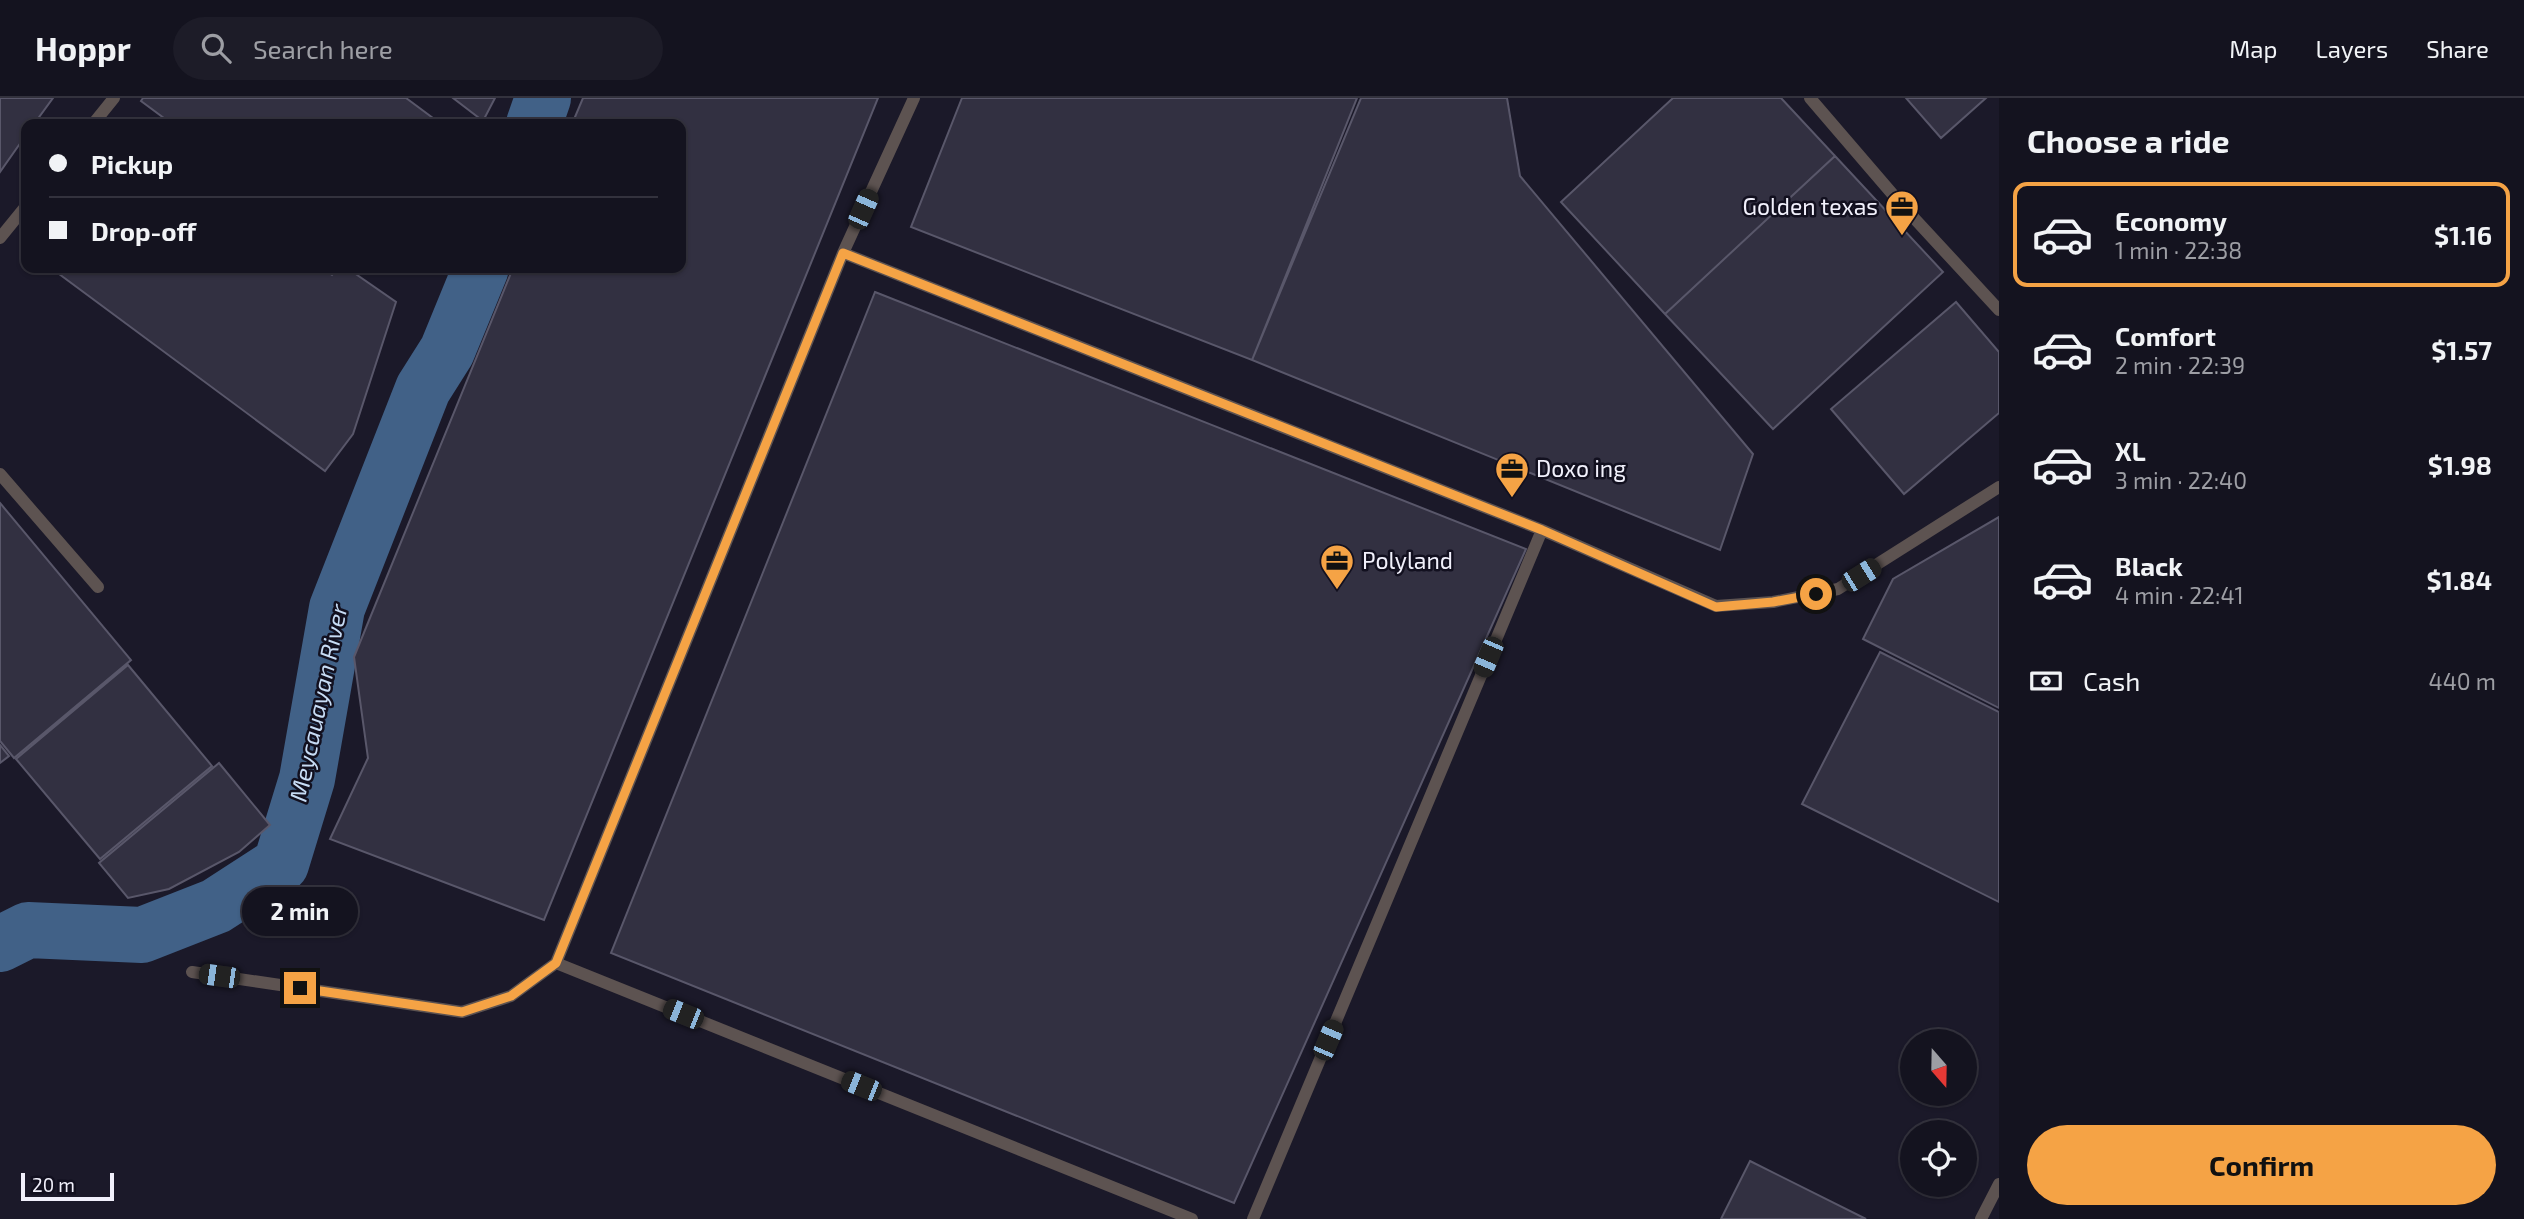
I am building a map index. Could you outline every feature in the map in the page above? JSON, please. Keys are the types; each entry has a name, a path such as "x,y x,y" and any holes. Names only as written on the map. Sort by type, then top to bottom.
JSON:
{"lane":[{"path":"97,119 114,98"},
{"path":"191,972 462,1012 511,996 556,963 843,253 914,98"},
{"path":"1810,98 1901,204 1999,310"},
{"path":"0,238 21,212"},
{"path":"843,253 1542,530 1716,607 1773,602 1838,589 1999,488"},
{"path":"0,474 97,587"},
{"path":"1253,1219 1542,530"},
{"path":"556,963 1192,1219"},
{"path":"1982,1219 1999,1184"}],"building":[{"path":"0,98 53,98 38,119 21,119 21,142 0,172"},
{"path":"143,98 406,98 434,119 165,119 141,101"},
{"path":"453,98 495,98 484,119"},
{"path":"583,98 878,98 544,920 330,839 368,758 354,657 511,273 686,273 686,119 574,119"},
{"path":"962,98 1357,98 1252,360 911,227"},
{"path":"1361,98 1507,98 1520,176 1753,454 1720,550 1252,360"},
{"path":"1673,98 1781,98 1835,156 1665,314 1561,202"},
{"path":"1906,98 1986,98 1941,138"},
{"path":"1835,156 1943,272 1773,429 1665,314"},
{"path":"58,273 354,273 396,302 353,434 325,471"},
{"path":"875,292 1526,549 1234,1203 611,953"},
{"path":"1956,302 1999,352 1999,413 1904,494 1831,409"},
{"path":"0,503 131,660 14,758 0,741"},
{"path":"1999,517 1999,708 1863,639 1893,579"},
{"path":"1880,652 1999,712 1999,902 1802,804"},
{"path":"128,665 212,766 100,859 16,759"},
{"path":"0,745 9,756 0,763"},
{"path":"219,763 270,825 239,852 169,889 128,898 99,863"},
{"path":"1750,1161 1866,1219 1721,1219"}],"waterway":[{"name":"Meycauayan River","path":"536,119 543,98"},
{"name":"Meycauayan River","path":"0,944 28,930 142,935 216,906 281,864 307,779 337,608 423,389 447,351 479,273"}],"place":[{"name":"Golden texas","path":"1902,237"},
{"name":"Doxo ing","path":"1512,499"},
{"name":"Polyland","path":"1337,591"}],"route":[{"path":"300,988 462,1012 511,996 556,963 843,253 1542,530 1716,607 1773,602 1816,594"}]}
